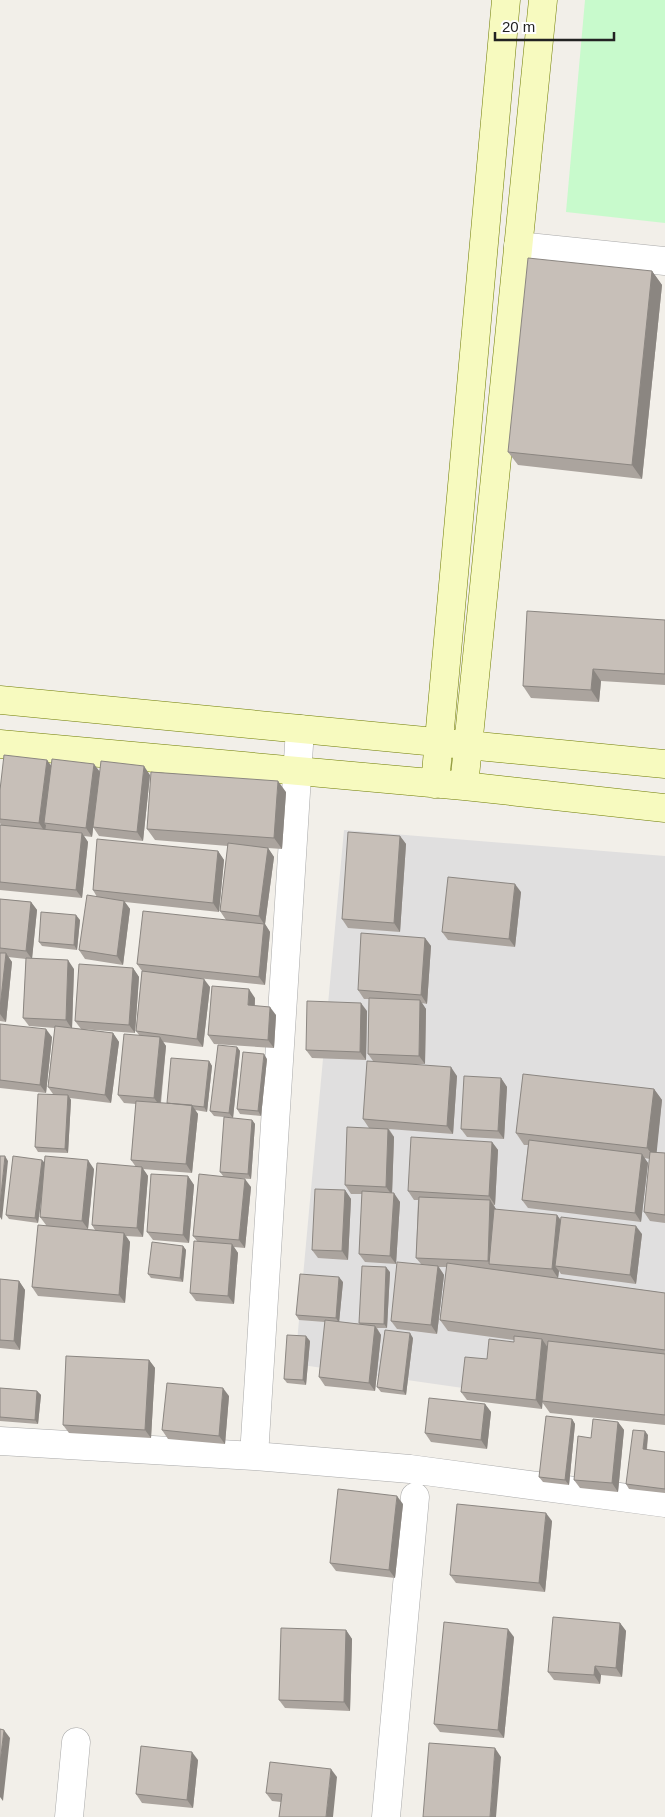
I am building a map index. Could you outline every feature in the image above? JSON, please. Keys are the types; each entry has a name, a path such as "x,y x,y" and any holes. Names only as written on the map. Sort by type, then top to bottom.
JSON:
{"street":[{"path":"435,784 506,0"},
{"path":"464,786 466,745 543,0"},
{"path":"518,246 665,261"},
{"path":"0,700 665,764"},
{"path":"254,1456 300,729"},
{"path":"0,744 464,786 665,808"},
{"path":"0,1441 254,1456 410,1469 665,1503"},
{"path":"386,1817 415,1497"},
{"path":"69,1817 76,1742"}],"shaded area":[{"path":"344,830 665,856 665,1417 295,1364"}],"green space":[{"path":"585,0 665,0 665,223 566,212"}],"building":[{"path":"528,258 652,271 632,465 508,452"},
{"path":"527,611 665,620 665,674 593,669 591,690 523,686"},
{"path":"4,755 47,760 39,823 0,819 0,790"},
{"path":"52,759 94,764 86,828 44,823"},
{"path":"101,761 144,766 137,832 93,827"},
{"path":"151,772 278,781 274,838 147,829"},
{"path":"0,825 82,833 76,890 0,882"},
{"path":"348,832 400,836 394,923 342,919"},
{"path":"97,839 218,851 213,903 93,890"},
{"path":"228,843 268,848 259,916 220,911"},
{"path":"448,877 515,884 509,939 442,932"},
{"path":"87,895 124,901 117,956 79,950"},
{"path":"0,899 31,902 26,951 0,948"},
{"path":"143,911 264,924 259,977 137,964"},
{"path":"41,912 76,915 74,945 39,942"},
{"path":"361,933 425,938 421,995 358,990"},
{"path":"0,953 6,953 0,1008"},
{"path":"26,958 68,960 66,1020 23,1018"},
{"path":"79,964 133,968 129,1025 75,1021"},
{"path":"142,971 204,979 197,1039 136,1031"},
{"path":"212,986 249,989 248,1005 270,1007 268,1040 208,1035"},
{"path":"369,998 420,1000 419,1056 368,1054"},
{"path":"307,1001 361,1003 360,1052 306,1050"},
{"path":"0,1024 46,1029 40,1085 0,1080"},
{"path":"55,1026 113,1033 105,1095 48,1087"},
{"path":"124,1034 160,1037 154,1098 118,1095"},
{"path":"218,1045 237,1047 229,1113 210,1111"},
{"path":"243,1052 264,1054 258,1111 237,1109"},
{"path":"171,1058 209,1061 204,1107 167,1103"},
{"path":"367,1061 451,1067 447,1126 363,1119"},
{"path":"523,1074 654,1089 647,1148 516,1133"},
{"path":"464,1076 501,1078 498,1131 461,1129"},
{"path":"38,1094 68,1095 65,1149 35,1147"},
{"path":"136,1101 192,1105 186,1164 131,1160"},
{"path":"224,1117 252,1120 248,1174 220,1172"},
{"path":"347,1127 388,1129 386,1187 345,1185"},
{"path":"411,1137 492,1142 489,1196 408,1191"},
{"path":"529,1140 642,1154 635,1213 522,1200"},
{"path":"650,1152 665,1153 665,1215 644,1212"},
{"path":"0,1156 5,1156 0,1205"},
{"path":"13,1156 42,1160 35,1218 6,1215"},
{"path":"45,1156 88,1160 82,1221 40,1217"},
{"path":"97,1163 142,1167 137,1228 92,1225"},
{"path":"151,1174 188,1176 183,1235 147,1232"},
{"path":"199,1174 245,1179 239,1240 193,1236"},
{"path":"315,1189 345,1190 342,1251 312,1250"},
{"path":"362,1191 394,1193 390,1256 359,1254"},
{"path":"419,1197 490,1200 488,1261 416,1258"},
{"path":"494,1209 557,1215 552,1269 489,1264"},
{"path":"561,1217 636,1226 630,1275 555,1266"},
{"path":"38,1225 124,1233 119,1295 32,1287"},
{"path":"194,1241 232,1244 228,1296 190,1293"},
{"path":"152,1242 183,1246 180,1278 148,1274"},
{"path":"397,1262 438,1266 431,1325 391,1321"},
{"path":"447,1263 665,1293 665,1350 440,1320"},
{"path":"362,1266 386,1267 384,1324 359,1323"},
{"path":"300,1274 339,1277 336,1318 296,1315"},
{"path":"0,1279 19,1281 14,1341 0,1340"},
{"path":"325,1320 375,1326 369,1383 319,1377"},
{"path":"385,1330 410,1333 403,1391 377,1387"},
{"path":"287,1335 306,1336 303,1380 284,1379"},
{"path":"514,1336 542,1339 536,1400 461,1392 465,1357 487,1359 489,1339 514,1342"},
{"path":"548,1341 665,1354 665,1415 542,1401"},
{"path":"66,1356 149,1360 145,1430 63,1425"},
{"path":"167,1383 223,1388 219,1436 162,1430"},
{"path":"0,1388 37,1391 35,1420 0,1417"},
{"path":"429,1398 485,1404 481,1440 425,1433"},
{"path":"546,1416 572,1419 565,1480 539,1477"},
{"path":"593,1419 618,1422 612,1483 574,1480 578,1436 591,1438"},
{"path":"633,1430 645,1431 643,1449 665,1452 665,1489 626,1484"},
{"path":"338,1489 397,1496 389,1570 330,1563"},
{"path":"457,1504 546,1513 539,1583 450,1575"},
{"path":"553,1617 620,1623 616,1668 595,1666 594,1675 548,1672"},
{"path":"444,1622 508,1629 498,1730 434,1724"},
{"path":"281,1628 346,1630 344,1702 279,1700"},
{"path":"0,1729 4,1730 0,1763"},
{"path":"429,1743 495,1748 490,1817 423,1817"},
{"path":"141,1746 192,1752 187,1800 136,1794"},
{"path":"270,1762 331,1769 326,1817 279,1817 282,1794 266,1793"}]}
